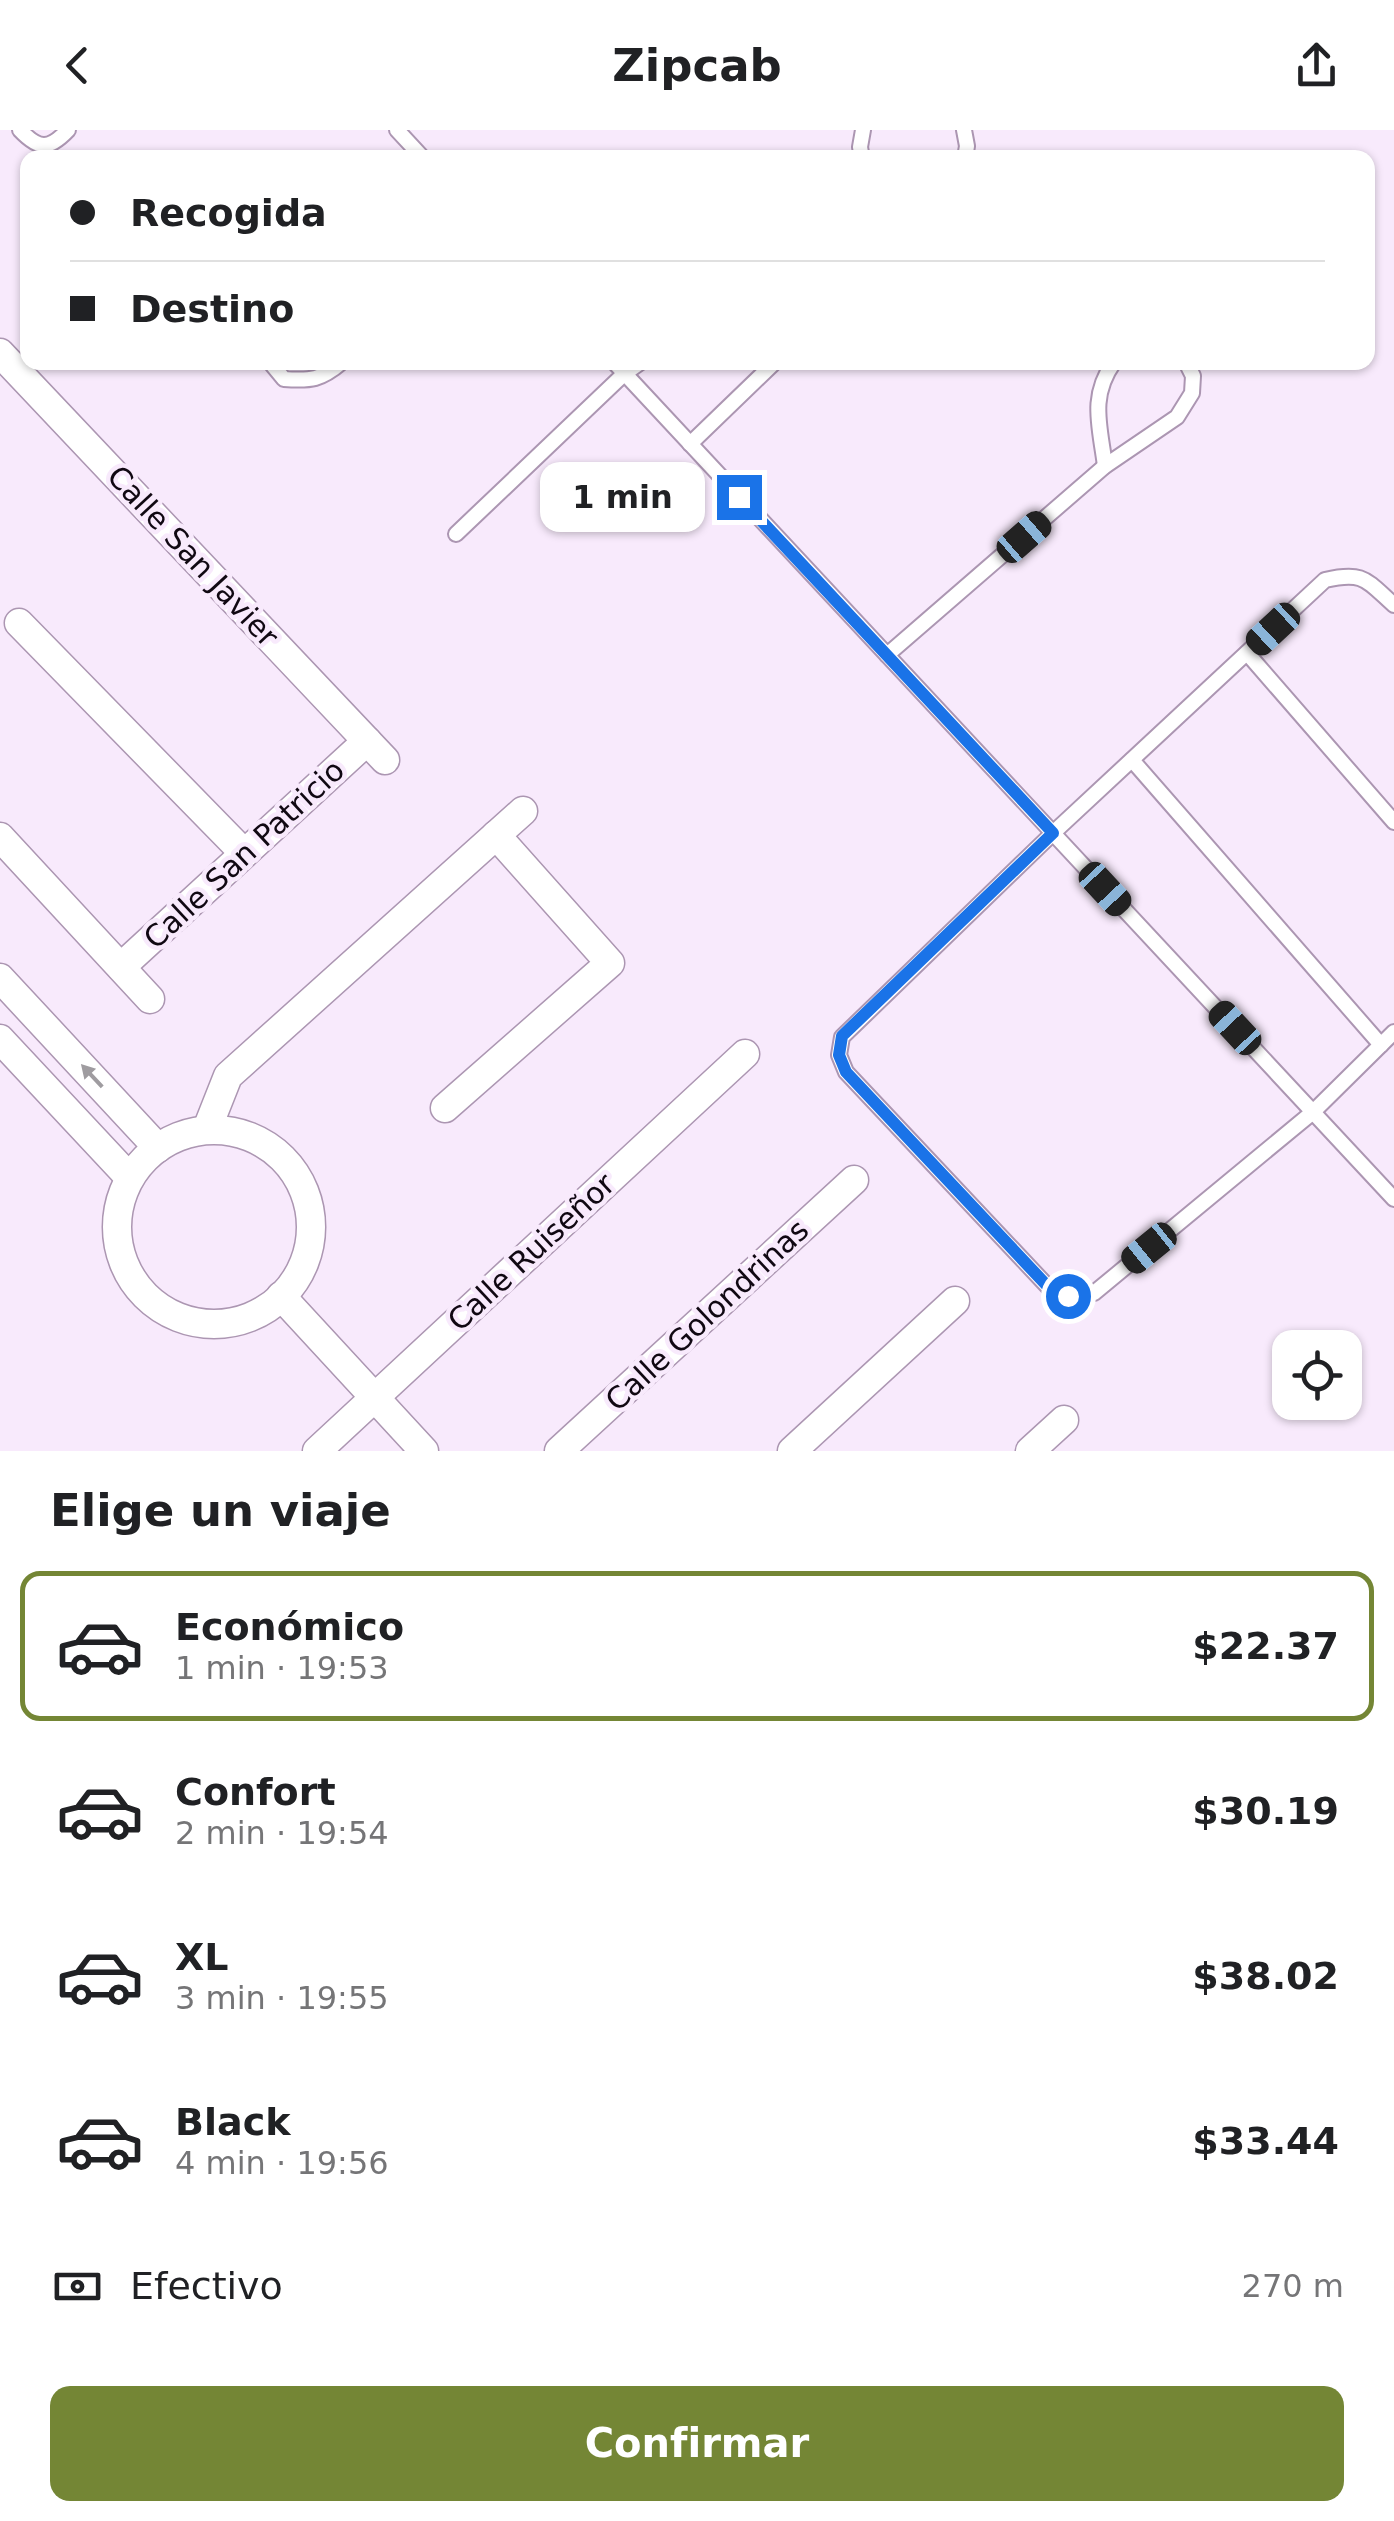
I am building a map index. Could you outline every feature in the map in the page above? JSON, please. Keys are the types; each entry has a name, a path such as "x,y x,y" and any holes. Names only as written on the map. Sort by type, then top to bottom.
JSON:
{"street":[{"name":"Calle San Javier","path":"0,353 376,750"},
{"path":"19,623 244,853"},
{"name":"Calle San Patricio","path":"121,967 244,853 376,750"},
{"path":"207,1129 228,1076 522,812"},
{"path":"446,1108 610,963 496,835"},
{"path":"0,837 150,999"},
{"path":"0,978 158,1148"},
{"name":"Calle Ruiseñor","path":"317,1451 745,1054"},
{"path":"6,1058 130,1176"},
{"path":"207,1129 239,1132 267,1145 291,1166 306,1193 312,1224 308,1255 294,1283 272,1305 244,1320 211,1324 178,1318 149,1300 128,1274 117,1242 117,1208 130,1176 150,1152 176,1136 207,1129"},
{"name":"Calle Golondrinas","path":"560,1451 854,1180"},
{"path":"281,1296 424,1451"},
{"path":"792,1451 955,1301"},
{"path":"1030,1451 1064,1420"}],"lane":[{"path":"20,130 30,141 43,146 56,142 68,130"},
{"path":"397,130 415,150"},
{"path":"277,370 284,379 300,380 324,378 333,370"},
{"path":"456,534 617,370"},
{"path":"621,370 1394,1199"},
{"path":"690,444 767,370"},
{"path":"1105,466 1097,398 1108,370"},
{"path":"888,656 1105,466 1178,417 1192,393 1194,376 1191,370"},
{"path":"1394,605 1364,579 1349,574 1325,580 842,1036 839,1055 846,1072 1052,1291 1068,1296 1094,1292 1313,1112 1394,1032"},
{"path":"1247,653 1394,822"},
{"path":"1132,760 1381,1045"}],"route":[{"path":"739,497 1053,833 842,1036 839,1055 846,1072 1052,1291 1068,1296"}]}
